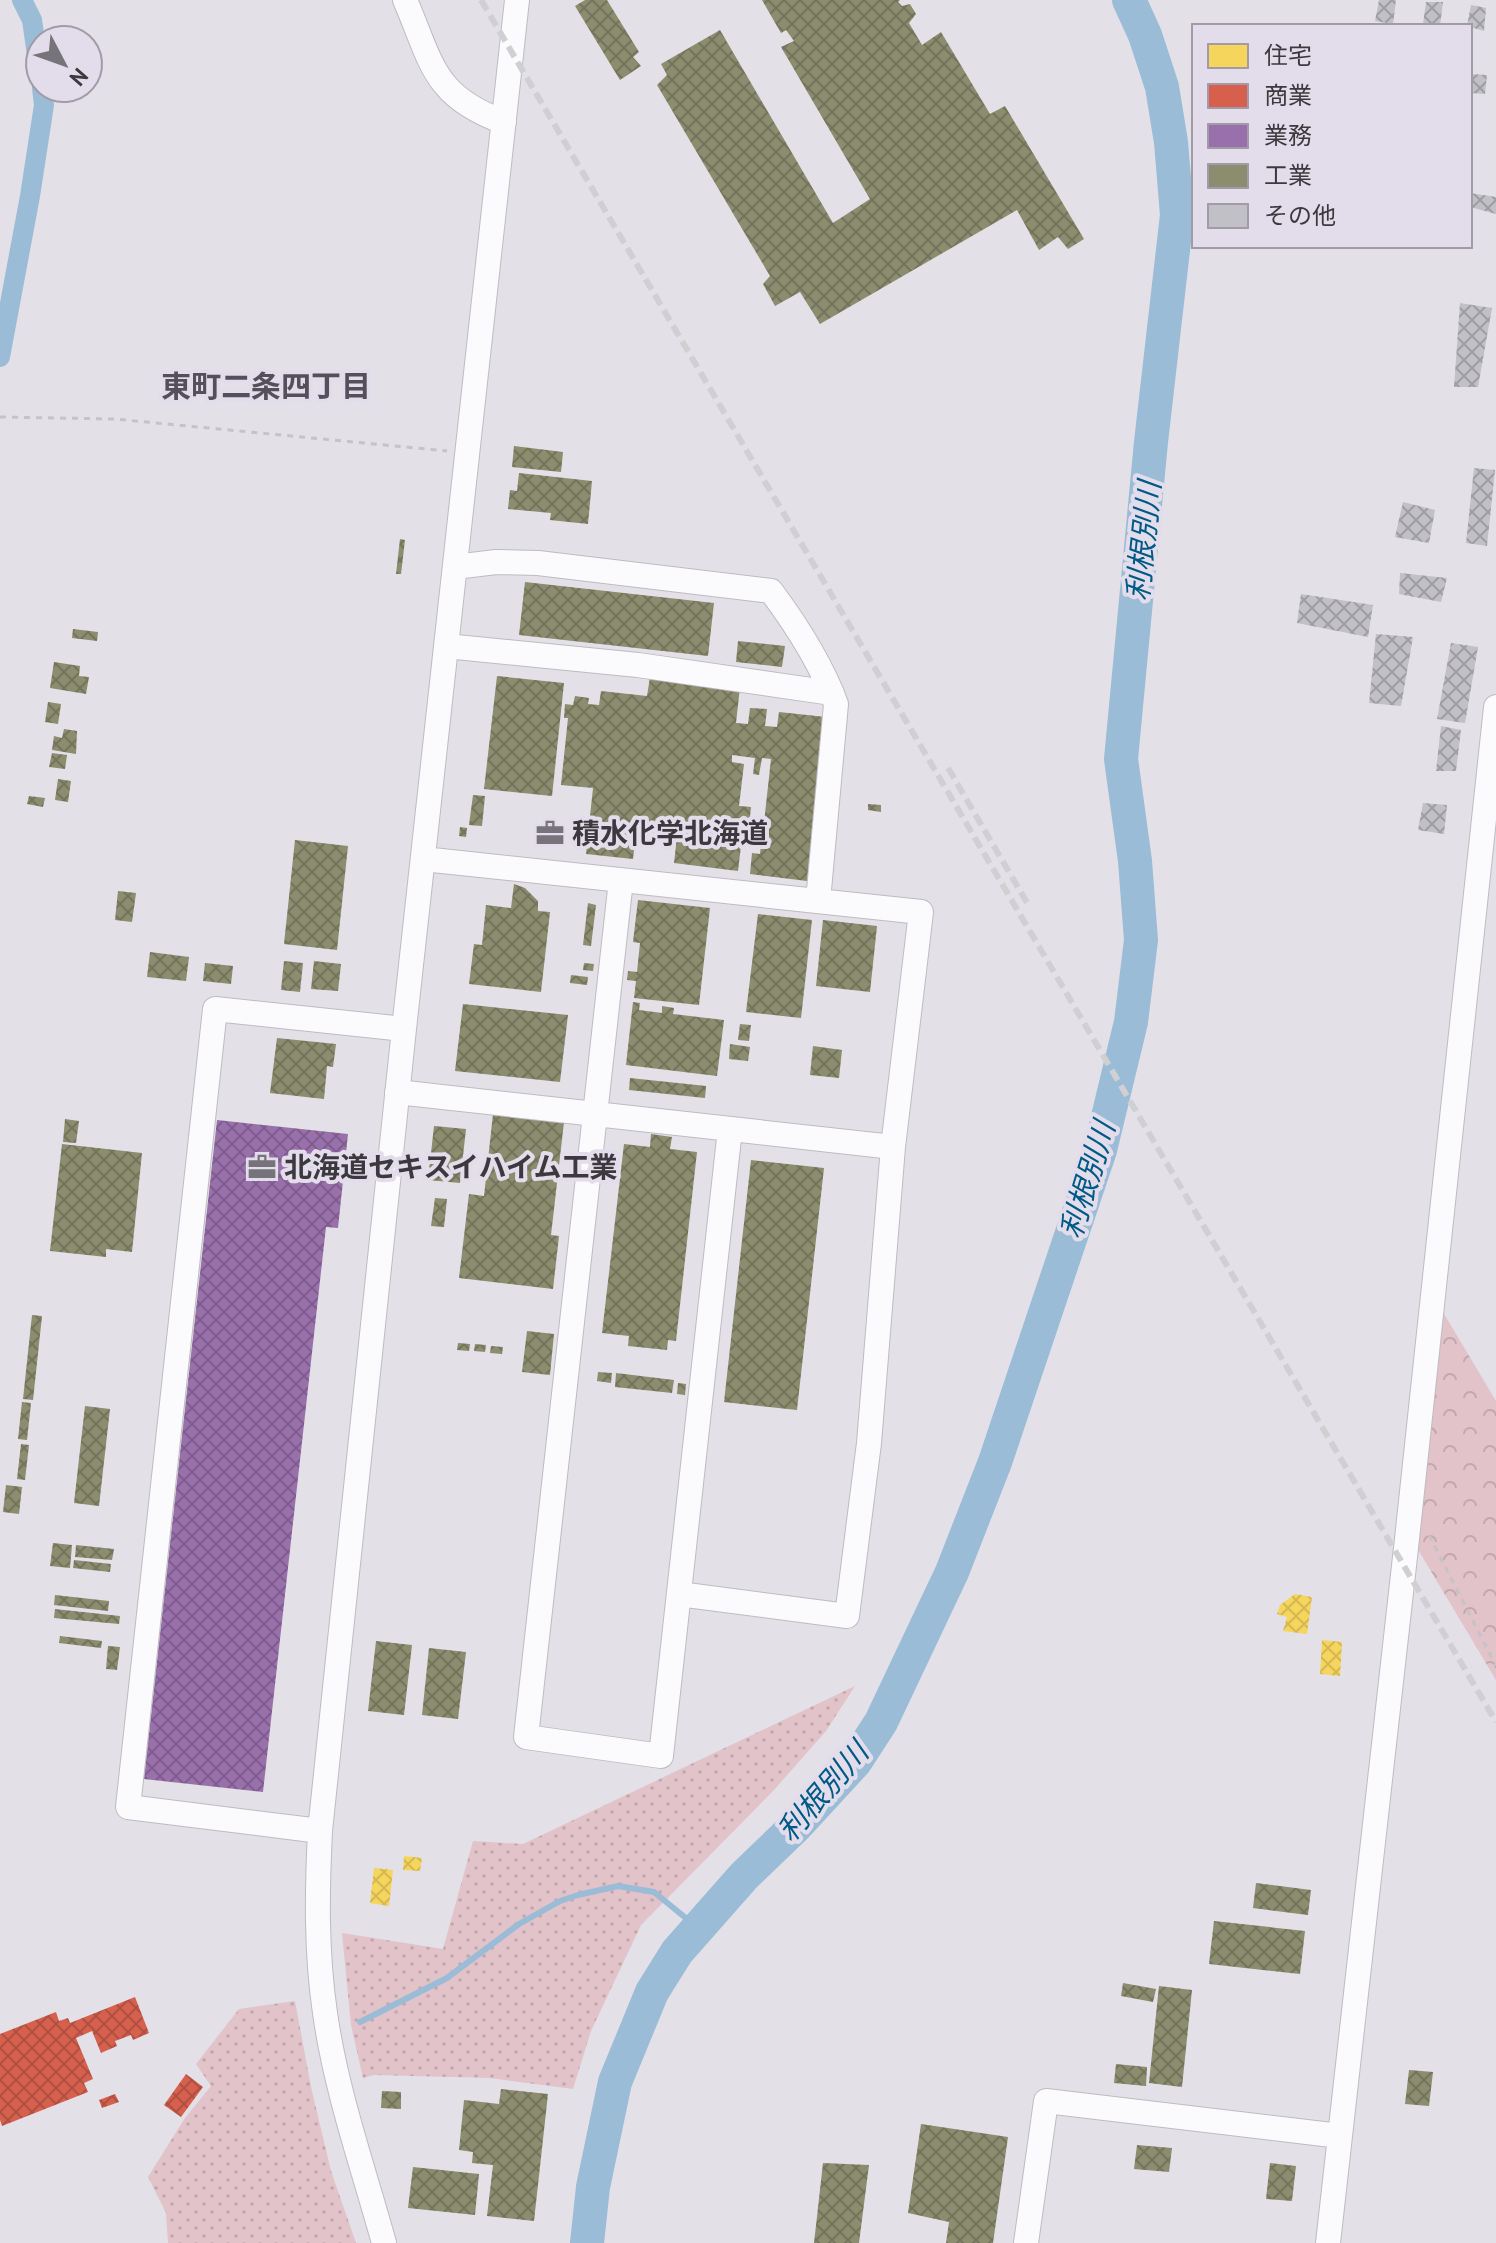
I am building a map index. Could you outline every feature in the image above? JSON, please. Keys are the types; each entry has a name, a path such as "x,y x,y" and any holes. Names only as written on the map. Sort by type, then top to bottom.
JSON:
{"street":[{"path":"405,0 425,54 449,91 467,106 504,122"},
{"path":"384,2243 334,2066 325,2014 316,1913 320,1831 397,1092 517,0"},
{"path":"455,567 496,562 538,563 771,591 827,678 836,704 818,901"},
{"path":"446,646 638,665 832,693"},
{"path":"1328,2243 1496,707"},
{"path":"423,859 921,912 893,1147 869,1443 847,1616 679,1594"},
{"path":"621,880 526,1737 661,1756 730,1129"},
{"path":"320,1831 128,1807 215,1009 404,1029"},
{"path":"397,1092 893,1147"},
{"path":"1026,2243 1046,2101 1340,2136"}],"path":[{"path":"0,417 15,420 59,417 115,419 467,453"},
{"path":"1411,1500 1496,1666"}],"green space":[{"path":"1440,1307 1496,1401 1496,1680 1417,1548"},
{"path":"855,1686 826,1731 774,1790 641,1925 591,2031 573,2089 490,2078 374,2075 363,2078 351,2025 342,1933 443,1949 473,1841 523,1844"},
{"path":"295,2001 331,2171 356,2243 168,2243 166,2213 148,2177 185,2118 211,2086 196,2064 239,2009"}],"building: 住宅":[{"path":"1295,1594 1312,1597 1307,1634 1283,1631 1287,1617 1277,1614 1280,1605"},
{"path":"1322,1640 1342,1642 1340,1676 1320,1674"},
{"path":"404,1856 422,1858 420,1871 403,1870"},
{"path":"374,1868 393,1870 389,1906 370,1903"}],"building: 商業":[{"path":"135,1997 149,2033 133,2040 131,2035 115,2041 117,2046 101,2053 92,2031 76,2038 93,2079 84,2083 88,2092 2,2126 0,2034 56,2012 59,2021 68,2018 70,2023"},
{"path":"186,2074 203,2087 181,2117 164,2105"},
{"path":"115,2094 119,2102 102,2108 99,2100"}],"building: 業務":[{"path":"217,1120 348,1134 338,1228 326,1227 263,1792 144,1779"}],"building: 工業":[{"path":"585,0 607,0 639,52 633,57 641,66 620,80 575,6"},
{"path":"762,0 900,0 898,2 902,6 910,4 916,14 909,23 922,45 941,32 990,114 1005,106 1084,239 1068,249 1058,237 1039,250 1017,210 820,324 800,292 775,306 763,284 770,276 657,85 667,75 661,64 720,30 833,223 870,199 781,47 794,41 786,30 781,33"},
{"path":"514,446 563,452 561,472 512,467"},
{"path":"519,473 592,481 588,524 550,520 551,513 508,509 510,490 517,491"},
{"path":"400,539 405,540 401,574 396,574"},
{"path":"525,582 714,603 708,656 519,635"},
{"path":"73,629 98,632 97,641 72,638"},
{"path":"738,641 785,646 782,667 736,662"},
{"path":"54,662 80,666 79,676 89,677 86,694 50,688"},
{"path":"497,676 564,683 552,796 484,789"},
{"path":"650,677 740,687 736,723 748,724 750,708 767,709 765,726 777,727 779,712 826,717 807,881 750,874 752,853 760,854 761,844 754,844 756,831 763,832 771,759 762,758 759,775 753,774 755,758 732,755 732,762 744,764 739,806 751,807 747,846 741,846 738,871 674,863 677,836 636,831 633,859 586,854 593,788 561,785 568,718 564,718 565,704 573,705 575,696 589,698 588,704 599,705 601,691 647,696"},
{"path":"48,702 61,704 58,724 45,722"},
{"path":"64,729 77,731 76,754 52,750 54,736 62,738"},
{"path":"52,753 67,755 65,769 49,767"},
{"path":"58,779 71,781 68,802 55,800"},
{"path":"473,795 485,796 482,826 469,825"},
{"path":"29,796 45,798 43,807 27,804"},
{"path":"868,804 881,805 881,812 868,810"},
{"path":"460,827 467,828 466,837 459,836"},
{"path":"295,840 348,846 337,950 284,944"},
{"path":"514,884 525,888 538,901 538,911 550,912 541,992 469,984 474,944 482,945 486,905 511,908"},
{"path":"118,891 136,893 132,922 115,920"},
{"path":"638,900 710,908 699,1005 634,998 636,981 627,980 628,971 637,972 640,943 633,942"},
{"path":"588,903 596,905 591,946 583,945"},
{"path":"758,914 812,920 801,1018 746,1012"},
{"path":"823,920 877,926 870,992 816,986"},
{"path":"150,952 189,957 186,981 147,977"},
{"path":"284,961 303,963 300,992 281,990"},
{"path":"314,961 341,964 338,991 311,989"},
{"path":"205,963 233,966 231,984 203,981"},
{"path":"584,963 594,964 593,971 583,970"},
{"path":"571,975 588,977 587,985 570,983"},
{"path":"633,1002 640,1003 639,1010 662,1013 662,1006 674,1008 673,1014 724,1020 717,1076 626,1065"},
{"path":"463,1004 568,1015 560,1082 455,1071"},
{"path":"740,1024 751,1025 749,1041 738,1040"},
{"path":"277,1038 336,1044 333,1067 327,1066 324,1099 270,1093"},
{"path":"730,1044 750,1047 748,1061 729,1059"},
{"path":"813,1046 842,1050 839,1078 810,1075"},
{"path":"630,1078 706,1086 705,1098 629,1090"},
{"path":"493,1114 564,1122 551,1235 559,1236 553,1289 459,1278 469,1194 484,1196"},
{"path":"65,1119 79,1121 76,1143 63,1142"},
{"path":"434,1126 466,1129 460,1183 428,1180"},
{"path":"651,1134 672,1137 670,1149 697,1152 676,1341 668,1340 667,1350 628,1346 629,1336 602,1333 624,1144 650,1147"},
{"path":"62,1144 142,1153 132,1252 106,1249 106,1257 50,1251"},
{"path":"751,1160 824,1168 797,1410 724,1402"},
{"path":"435,1198 447,1199 444,1227 431,1226"},
{"path":"32,1315 42,1316 33,1400 23,1399"},
{"path":"527,1331 554,1334 550,1375 522,1372"},
{"path":"458,1343 470,1344 469,1351 457,1350"},
{"path":"475,1344 486,1345 485,1352 474,1351"},
{"path":"491,1346 503,1347 502,1354 490,1353"},
{"path":"598,1372 612,1373 611,1383 597,1381"},
{"path":"616,1373 674,1380 672,1393 615,1387"},
{"path":"678,1383 686,1384 685,1395 677,1394"},
{"path":"22,1402 31,1403 27,1440 18,1439"},
{"path":"85,1406 110,1409 99,1506 74,1503"},
{"path":"21,1444 29,1445 25,1480 17,1479"},
{"path":"6,1485 22,1487 19,1514 3,1512"},
{"path":"53,1543 72,1545 70,1568 50,1566"},
{"path":"76,1545 114,1549 112,1560 75,1557"},
{"path":"74,1560 111,1564 110,1572 73,1568"},
{"path":"55,1595 109,1601 108,1611 54,1605"},
{"path":"55,1609 120,1616 119,1624 54,1618"},
{"path":"60,1636 102,1641 101,1648 59,1643"},
{"path":"376,1641 412,1645 404,1715 368,1711"},
{"path":"108,1646 120,1647 117,1670 106,1669"},
{"path":"429,1648 466,1652 458,1719 422,1715"},
{"path":"1256,1883 1311,1890 1308,1915 1253,1908"},
{"path":"1214,1921 1305,1931 1300,1974 1209,1964"},
{"path":"1123,1983 1156,1989 1153,2002 1121,1996"},
{"path":"1159,1986 1192,1990 1182,2087 1149,2083"},
{"path":"1116,2064 1147,2067 1146,2086 1114,2083"},
{"path":"1409,2070 1433,2072 1429,2106 1405,2104"},
{"path":"501,2089 548,2094 534,2221 487,2216 493,2165 472,2163 473,2152 459,2150 464,2100 499,2104"},
{"path":"382,2091 401,2092 401,2109 381,2108"},
{"path":"921,2124 1008,2137 993,2243 946,2243 949,2222 908,2213"},
{"path":"1137,2145 1172,2148 1169,2172 1134,2169"},
{"path":"823,2163 869,2165 859,2243 814,2243"},
{"path":"1270,2163 1296,2166 1292,2201 1266,2199"},
{"path":"413,2167 479,2174 475,2215 408,2208"}],"building: その他":[{"path":"1379,0 1396,0 1393,24 1375,21"},
{"path":"1426,2 1443,2 1440,24 1423,24"},
{"path":"1471,5 1486,8 1484,31 1467,24"},
{"path":"1472,74 1487,75 1485,94 1472,93"},
{"path":"1472,193 1496,197 1496,214 1472,208"},
{"path":"1460,303 1492,308 1478,387 1454,387"},
{"path":"1474,468 1495,470 1487,546 1466,543"},
{"path":"1403,502 1435,510 1429,543 1395,537"},
{"path":"1400,573 1447,578 1441,602 1399,594"},
{"path":"1301,594 1373,605 1368,637 1297,623"},
{"path":"1376,634 1413,637 1401,706 1369,703"},
{"path":"1451,643 1478,647 1465,723 1437,719"},
{"path":"1441,726 1461,730 1456,771 1436,771"},
{"path":"1423,803 1447,805 1444,834 1418,830"}],"waterway":[{"path":"22,0 33,24"},
{"name":"利根別川","path":"587,2243 593,2187 615,2082 652,1992 677,1952 744,1876 855,1762 881,1722 952,1572 995,1462 1100,1150 1131,1022 1141,940 1135,861 1121,759 1151,442 1177,215 1171,142 1162,87 1145,35 1129,0"},
{"path":"0,357 44,104"},
{"path":"360,2022 447,1978 519,1924 560,1901 578,1895 618,1886 654,1892 698,1928"}],"railway":[{"path":"481,0 1496,1722"},
{"path":"948,768 1029,906"}],"place":[{"name":"積水化学北海道","path":"550,833"},
{"name":"北海道セキスイハイム工業","path":"262,1167"}],"district":[{"name":"東町二条四丁目","path":"266,387"}]}
